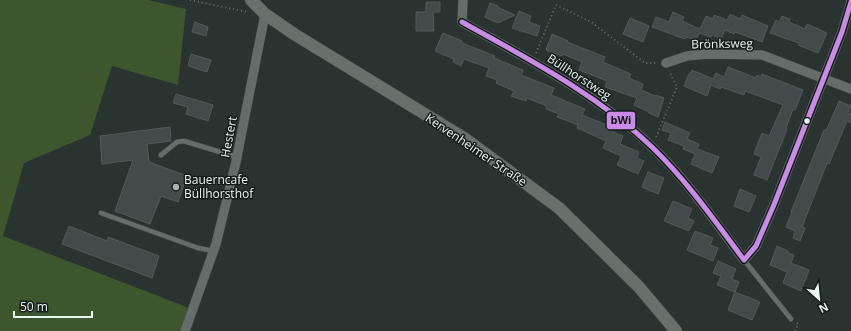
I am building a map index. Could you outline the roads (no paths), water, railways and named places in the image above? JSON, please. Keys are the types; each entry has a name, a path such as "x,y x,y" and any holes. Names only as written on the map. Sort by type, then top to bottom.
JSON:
{"main road":[{"name":"Kervenheimer Straße","path":"251,0 265,14 300,38 464,138 559,208 639,287 676,331"}],"street":[{"name":"Büllhorstweg","path":"463,0 462,22 532,61 609,111 652,147 672,168 699,201 744,260"},
{"path":"744,260 756,246 773,207 825,78 851,2"},
{"name":"Hestert","path":"185,331 214,252 237,157 265,14"},
{"name":"Brönksweg","path":"666,63 687,56 708,54 762,55 851,89"}],"lane":[{"path":"161,155 177,142 184,141 237,157"},
{"path":"101,213 198,248 214,252"},
{"path":"744,260 791,319"}],"place":[{"name":"Bauerncafe Büllhorsthof","path":"176,187"}]}
